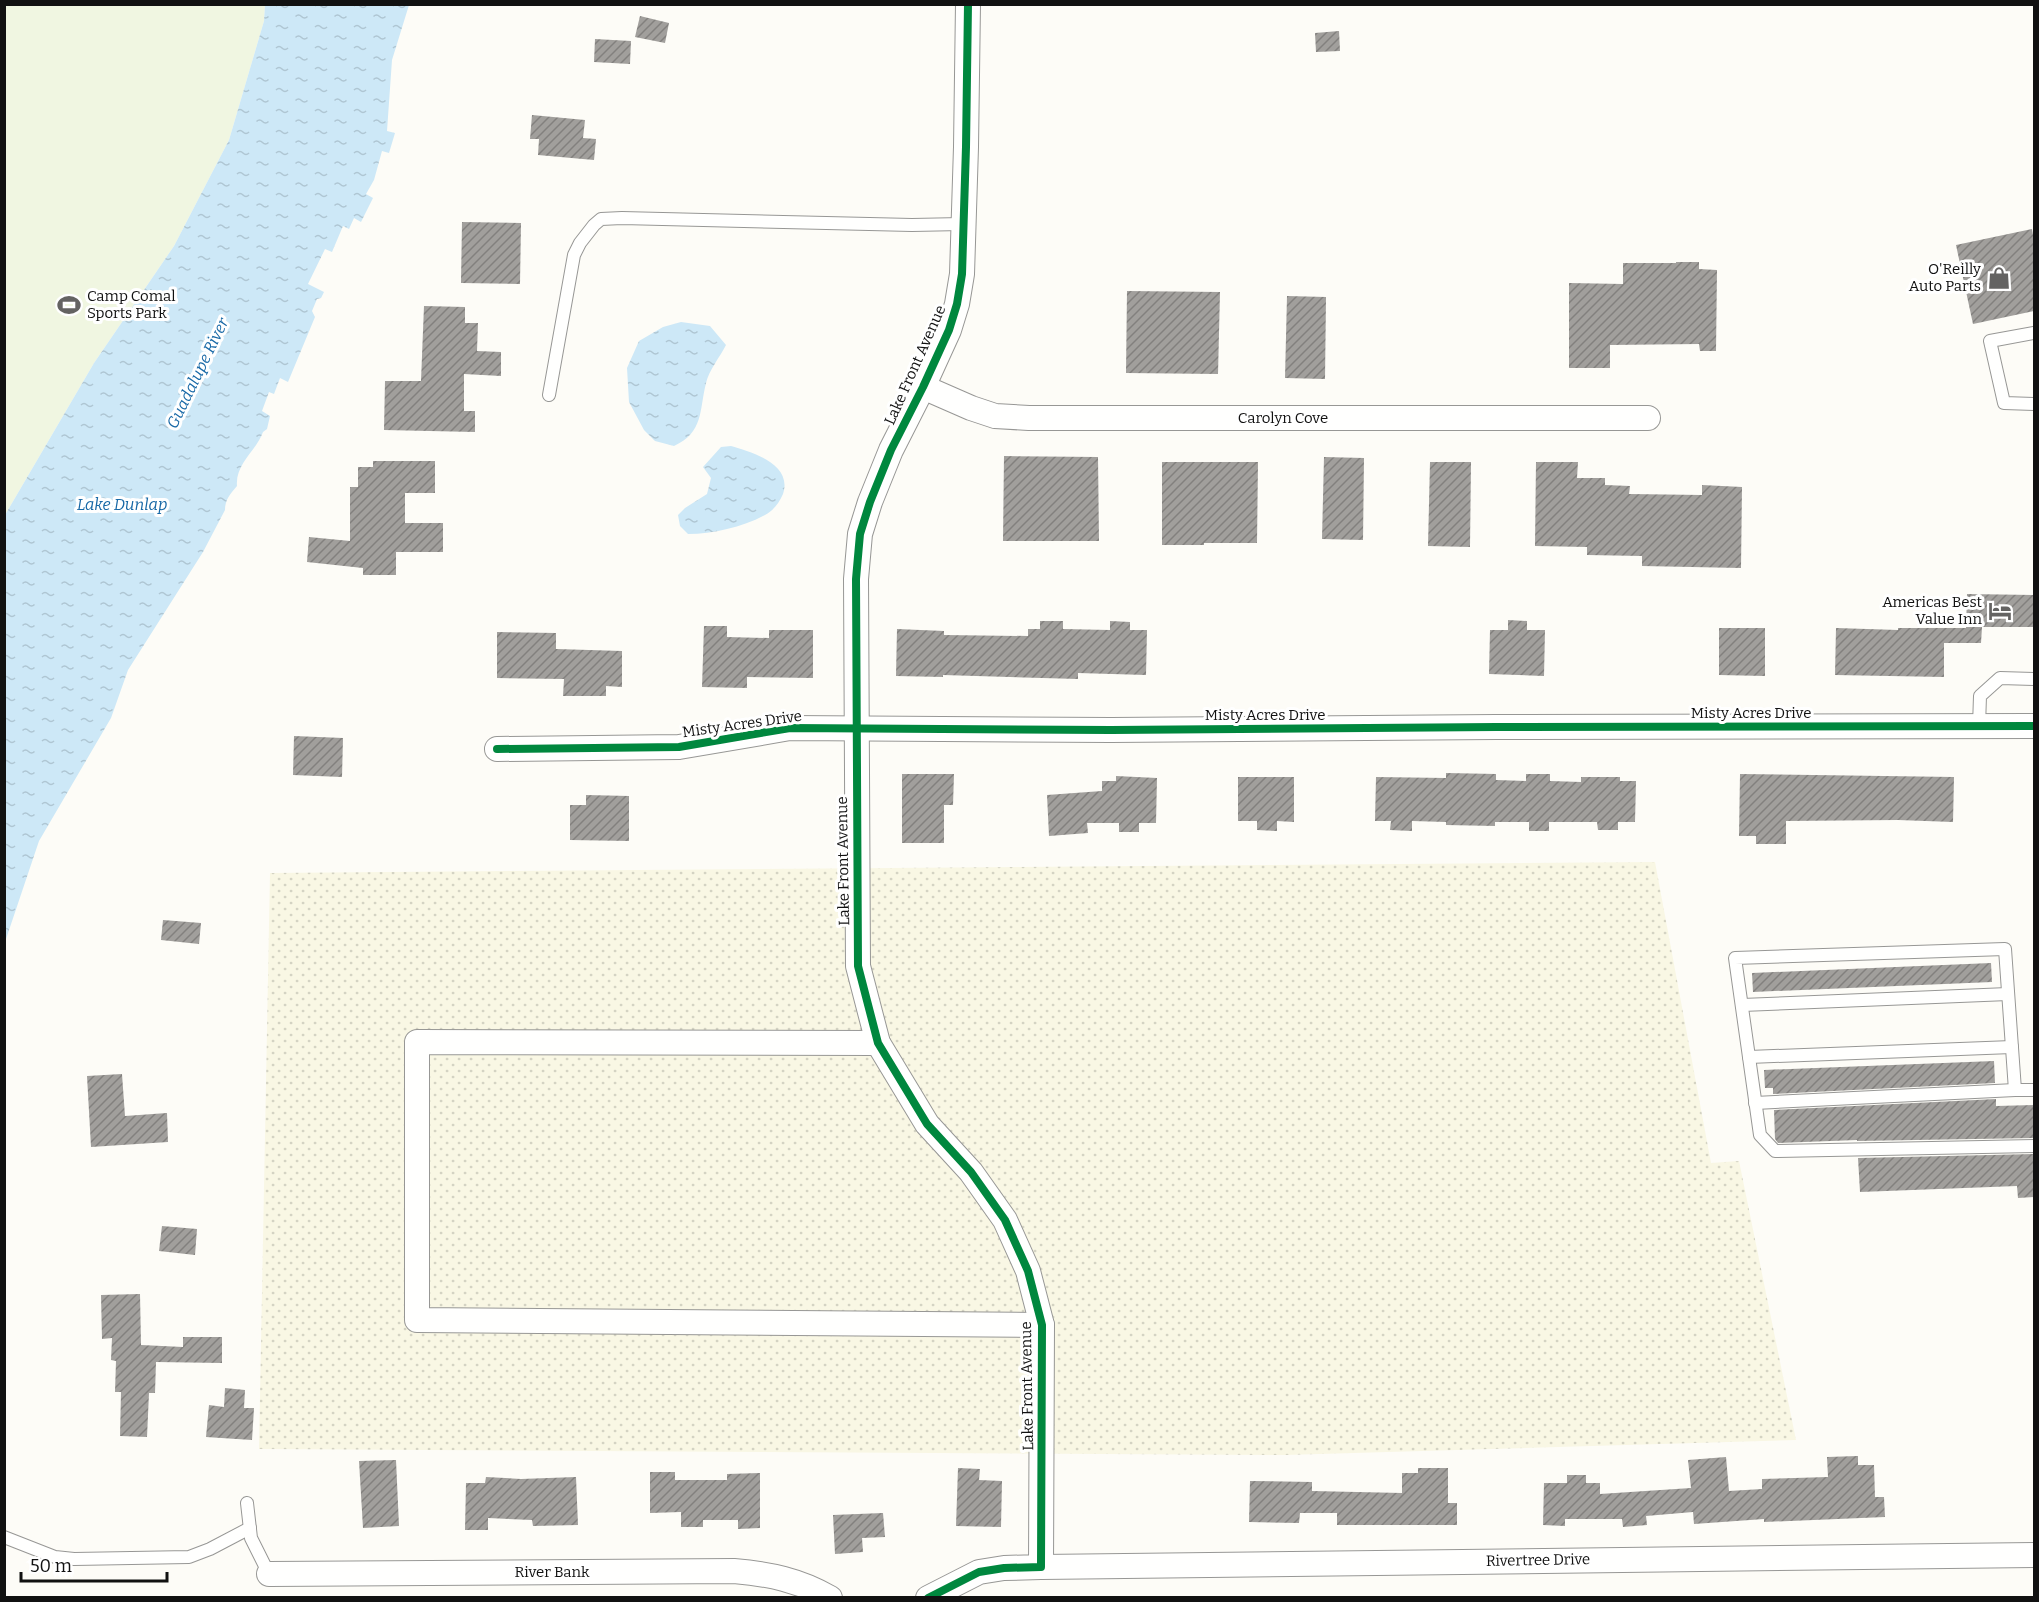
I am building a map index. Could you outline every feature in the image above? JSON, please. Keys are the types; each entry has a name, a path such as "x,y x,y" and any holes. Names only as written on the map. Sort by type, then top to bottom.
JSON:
{"street":[{"name":"Lake Front Avenue","path":"968,4 962,274 957,304 949,330 891,450 860,534 856,579 855,727 858,966 878,1043 927,1124 971,1172 1005,1220 1028,1271 1042,1325 1041,1567"},
{"name":"Carolyn Cove","path":"923,387 995,416 1029,418 1648,418"},
{"name":"Misty Acres Drive","path":"497,749 679,747 790,728 855,727 1123,730 1508,726 2034,726"},
{"path":"878,1043 417,1042 417,1320 1042,1325"},
{"name":"Rivertree Drive","path":"1041,1567 2034,1555"},
{"path":"928,1598 979,1572 1004,1568 1041,1567"},
{"name":"River Bank","path":"269,1574 734,1571 767,1574 797,1582 830,1598"}],"lane":[{"path":"549,395 574,255 585,234 601,219 962,224"},
{"path":"2034,333 1990,341 2004,403 2034,404"},
{"path":"1979,726 1980,696 2000,678 2034,679"},
{"path":"2015,1090 2005,949 1735,958 1760,1135 1775,1151 2034,1146"},
{"path":"1742,1005 2008,994"},
{"path":"1749,1057 2012,1047"},
{"path":"1755,1102 2034,1090"},
{"path":"247,1503 251,1538 269,1574"},
{"path":"4,1537 55,1557 74,1559 189,1557 210,1549 250,1527"}],"shaded area":[{"path":"1655,862 1711,1163 1739,1161 1796,1440 1285,1455 259,1449 270,873"}],"green space":[{"name":"Camp Comal Sports Park","path":"5,5 265,5 264,21 229,140 174,246 94,363 5,515"}],"water":[{"name":"Lake Dunlap","path":"265,5 409,5 392,60 387,131 395,133 389,153 382,151 374,180 366,194 373,198 361,222 354,218 349,229 343,226 332,252 325,249 308,284 324,292 321,298 317,299 312,311 315,317 288,382 280,378 274,394 269,392 262,411 270,416 267,429 239,471 237,486 228,497 225,510 203,552 128,670 111,718 39,841 5,942 5,515 94,363 174,246 229,140 264,21"},
{"path":"681,322 710,326 726,345 707,378 699,420 691,434 674,446 655,441 644,430 629,402 627,368 639,341 663,327"},
{"path":"731,446 759,456 776,467 782,475 783,494 776,506 768,513 747,523 718,531 688,534 680,526 678,515 707,494 711,478 703,467 721,447"}],"building":[{"path":"640,16 669,23 665,43 635,37"},
{"path":"1339,31 1340,51 1316,52 1315,33"},
{"path":"595,39 631,41 630,64 594,62"},
{"path":"532,115 585,120 583,138 596,139 594,160 538,155 539,139 530,139"},
{"path":"462,222 521,223 520,284 461,283"},
{"name":"O'Reilly Auto Parts","path":"2032,229 2034,311 1973,324 1956,245"},
{"path":"1699,262 1699,269 1717,270 1716,351 1700,351 1699,344 1610,345 1610,368 1569,368 1569,283 1623,284 1623,263"},
{"path":"1127,291 1220,292 1218,374 1126,373"},
{"path":"1287,296 1326,297 1325,379 1285,378"},
{"path":"424,306 465,307 465,323 478,323 477,351 501,352 501,376 464,374 464,411 475,411 475,432 384,430 385,381 421,381"},
{"path":"1004,456 1098,457 1099,541 1003,541"},
{"path":"1324,457 1364,458 1363,540 1322,539"},
{"path":"373,461 435,461 435,493 405,493 405,523 443,523 443,552 396,552 396,575 363,575 363,568 307,562 309,537 350,541 350,487 358,487 358,467 373,467"},
{"path":"1162,462 1258,462 1257,543 1162,545"},
{"path":"1430,462 1471,462 1470,547 1428,546"},
{"path":"1536,462 1578,462 1577,478 1605,478 1605,485 1630,486 1629,494 1702,495 1702,485 1742,487 1741,568 1642,566 1642,556 1587,555 1587,547 1535,546"},
{"path":"1967,594 2034,595 2034,627 1982,627 1981,643 1944,643 1944,677 1835,675 1836,628 1898,630 1898,628 1966,628"},
{"path":"1508,620 1527,621 1527,630 1545,630 1544,676 1489,674 1490,630 1508,630"},
{"path":"1040,621 1063,621 1063,629 1110,630 1110,621 1130,622 1130,630 1147,630 1146,675 1078,673 1078,679 896,676 897,629 944,631 944,635 1028,636 1028,629 1040,629"},
{"path":"704,626 727,626 727,637 769,638 769,630 813,630 813,678 747,677 747,688 702,687"},
{"path":"1719,628 1765,628 1765,676 1719,675"},
{"path":"497,632 556,633 556,649 622,651 622,687 606,686 606,696 563,696 564,679 497,678"},
{"path":"294,736 343,738 342,777 293,775"},
{"path":"1446,773 1496,774 1496,780 1526,781 1526,774 1550,774 1550,781 1581,782 1581,777 1620,777 1620,781 1636,781 1635,822 1618,822 1618,830 1598,830 1597,822 1549,822 1549,831 1529,831 1529,822 1495,822 1495,826 1446,825 1446,822 1412,821 1412,831 1390,830 1391,821 1375,821 1376,777 1446,778"},
{"path":"902,774 954,774 953,805 944,805 944,843 902,843"},
{"path":"1740,774 1954,777 1953,822 1786,821 1786,844 1756,844 1756,836 1739,836"},
{"path":"1116,776 1157,778 1156,823 1139,823 1139,832 1119,832 1119,823 1087,823 1088,833 1049,836 1047,795 1102,791 1102,781 1116,781"},
{"path":"1238,777 1294,777 1294,822 1277,821 1277,831 1257,830 1257,821 1238,821"},
{"path":"586,795 629,796 629,841 570,840 570,805 586,805"},
{"path":"163,920 201,923 199,944 161,940"},
{"path":"1991,963 1992,982 1753,992 1752,973"},
{"path":"1994,1061 1995,1083 1773,1094 1773,1088 1765,1088 1764,1070"},
{"path":"122,1074 125,1116 167,1113 168,1142 91,1147 87,1076"},
{"path":"1996,1099 1996,1106 2034,1105 2034,1138 1778,1143 1775,1139 1774,1110"},
{"path":"2034,1154 2034,1197 2018,1198 2017,1186 1860,1192 1858,1158"},
{"path":"162,1226 197,1229 195,1255 159,1251"},
{"path":"140,1294 141,1345 183,1347 183,1337 222,1337 222,1363 156,1362 155,1393 149,1393 147,1437 120,1436 121,1392 115,1392 116,1361 111,1360 112,1338 102,1339 101,1295"},
{"path":"225,1388 245,1390 244,1408 254,1408 252,1440 206,1437 209,1405 224,1407"},
{"path":"1858,1456 1858,1465 1874,1465 1875,1497 1884,1497 1885,1517 1764,1522 1764,1519 1694,1524 1693,1512 1646,1516 1647,1525 1623,1527 1622,1519 1565,1519 1565,1526 1543,1525 1544,1483 1567,1483 1567,1475 1586,1475 1586,1483 1600,1483 1600,1494 1691,1488 1688,1460 1726,1457 1729,1491 1762,1489 1762,1479 1828,1477 1827,1457"},
{"path":"396,1460 399,1526 363,1528 359,1461"},
{"path":"958,1468 980,1469 979,1480 1002,1481 1001,1527 956,1526"},
{"path":"1418,1468 1448,1468 1448,1503 1457,1503 1457,1525 1337,1525 1337,1513 1300,1513 1299,1523 1249,1522 1250,1481 1312,1482 1312,1491 1402,1493 1402,1473 1418,1473"},
{"path":"650,1472 675,1472 675,1480 727,1480 727,1474 760,1473 760,1528 738,1529 738,1520 703,1520 703,1527 681,1527 681,1512 650,1513"},
{"path":"486,1477 521,1479 576,1477 578,1525 533,1526 532,1520 488,1518 488,1530 465,1530 466,1483 485,1483"},
{"path":"883,1513 885,1537 862,1538 863,1552 835,1554 833,1515"}],"cycle path":[{"path":"928,1598 979,1572 1004,1568 1041,1567 1042,1325 1028,1271 1005,1220 971,1172 927,1124 878,1043 858,966 856,579 860,534 891,450 949,330 957,304 962,274 968,4"},
{"path":"497,749 679,747 790,728 1111,730 2034,726"}],"place":[{"name":"O'Reilly Auto Parts","path":"1999,278"},
{"name":"Camp Comal Sports Park","path":"69,305"},
{"name":"Americas Best Value Inn","path":"2000,611"}],"water label":[{"name":"Guadalupe River","path":"197,373"}]}
